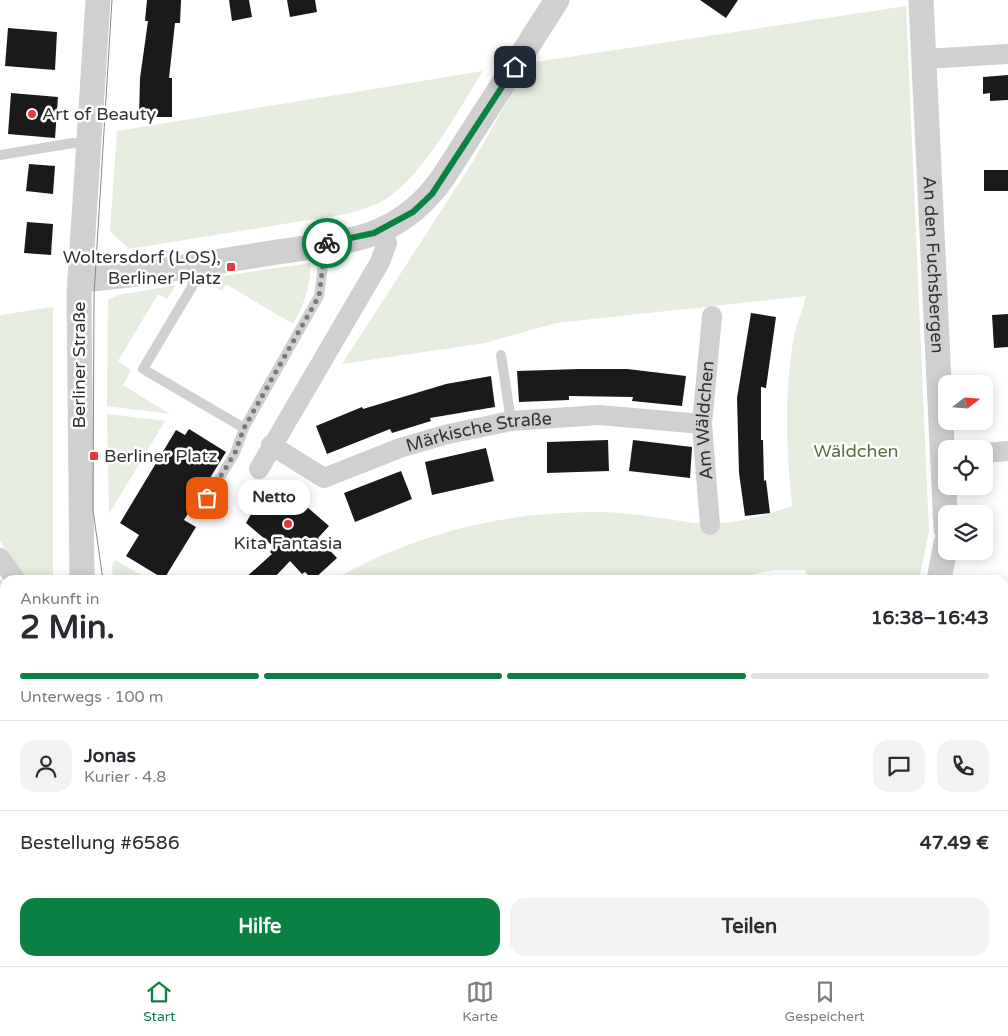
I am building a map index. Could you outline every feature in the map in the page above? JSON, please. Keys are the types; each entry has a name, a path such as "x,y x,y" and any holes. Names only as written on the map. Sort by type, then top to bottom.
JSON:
{"street":[{"name":"Berliner Straße","path":"82,575 80,280 98,0"},
{"path":"80,280 189,266 322,244 382,230 413,212 432,194 557,0"},
{"name":"An den Fuchsbergen","path":"921,0 944,440"},
{"path":"925,59 1008,54"},
{"path":"259,469 380,262 387,243 382,230"},
{"name":"Am Wäldchen","path":"710,525 702,424 712,316"},
{"name":"Märkische Straße","path":"272,445 324,478 400,448 448,434 511,421 598,415 702,424"},
{"path":"993,452 1008,451"},
{"path":"0,558 12,575"},
{"path":"939,575 942,560"}],"lane":[{"path":"0,155 73,143 89,144"},
{"path":"198,513 235,453 244,428 319,296 324,257 322,244"},
{"path":"189,266 194,285 143,369 244,428"},
{"path":"501,355 511,421"}],"green space":[{"name":"Wäldchen","path":"906,6 929,531 920,575 807,575 805,570 774,570 750,575 343,575 396,550 428,538 461,528 495,521 563,513 611,512 708,524 733,522 757,517 792,506 788,464 787,400 794,336 806,296 556,323 485,343 342,364 474,160 529,63"},
{"path":"483,71 426,160 398,190 376,204 352,213 129,249 110,231 117,131"},
{"path":"311,263 306,295 293,324 226,284 222,291 202,279"},
{"path":"176,285 167,299 158,294 118,361 131,370 123,385 170,414 107,406 108,300 118,295"},
{"path":"53,307 53,575 24,575 0,541 0,315"},
{"path":"107,414 165,421 109,514"},
{"path":"115,560 141,575 113,575 112,565"}],"building":[{"path":"147,0 181,0 180,23 175,23 169,78 172,78 172,117 139,117 140,78 148,21 145,21"},
{"path":"229,0 249,0 252,17 232,21"},
{"path":"287,0 315,0 317,12 290,17"},
{"path":"700,0 738,0 726,18"},
{"path":"8,28 57,32 55,70 5,66"},
{"path":"1008,75 1008,100 990,101 990,93 983,94 983,77"},
{"path":"11,93 58,97 55,138 8,134"},
{"path":"29,164 55,166 53,194 26,191"},
{"path":"984,170 1008,170 1008,191 984,191"},
{"path":"27,222 53,224 51,255 24,253"},
{"path":"751,313 776,317 766,388 761,387 761,440 763,440 764,481 766,480 770,513 745,516 739,473 737,398"},
{"path":"1008,314 1008,347 994,348 992,315"},
{"path":"627,369 686,376 682,406 632,401 633,397 569,396 569,400 519,402 517,371"},
{"path":"491,376 495,407 430,418 431,421 392,433 390,429 327,454 316,426 362,407 363,409 446,384"},
{"path":"189,429 226,452 184,520 196,527 166,575 157,575 126,556 139,535 120,523 176,430 185,435"},
{"path":"608,440 609,471 547,473 547,442"},
{"path":"633,440 692,447 690,478 629,471"},
{"path":"486,448 494,481 432,495 425,462"},
{"path":"401,471 412,499 355,522 344,493"},
{"path":"269,495 288,512 299,500 329,526 318,538 337,558 318,575 308,575 305,572 302,574 290,561 277,575 249,575 272,554 270,552 274,547 246,523 258,502 262,505"}],"tram line":[{"path":"102,575 93,510 94,295 112,0"}],"way so far":[{"path":"207,498 235,453 244,428 319,296 324,257 322,244 327,243"}],"place":[{"name":"Art of Beauty","path":"32,114"},
{"name":"Woltersdorf (LOS), Berliner Platz","path":"231,267"},
{"name":"Berliner Platz","path":"94,456"},
{"name":"Netto","path":"207,498"},
{"name":"Kita Fantasia","path":"288,524"}],"route":[{"path":"327,243 374,233 413,212 432,194 515,67"}]}
